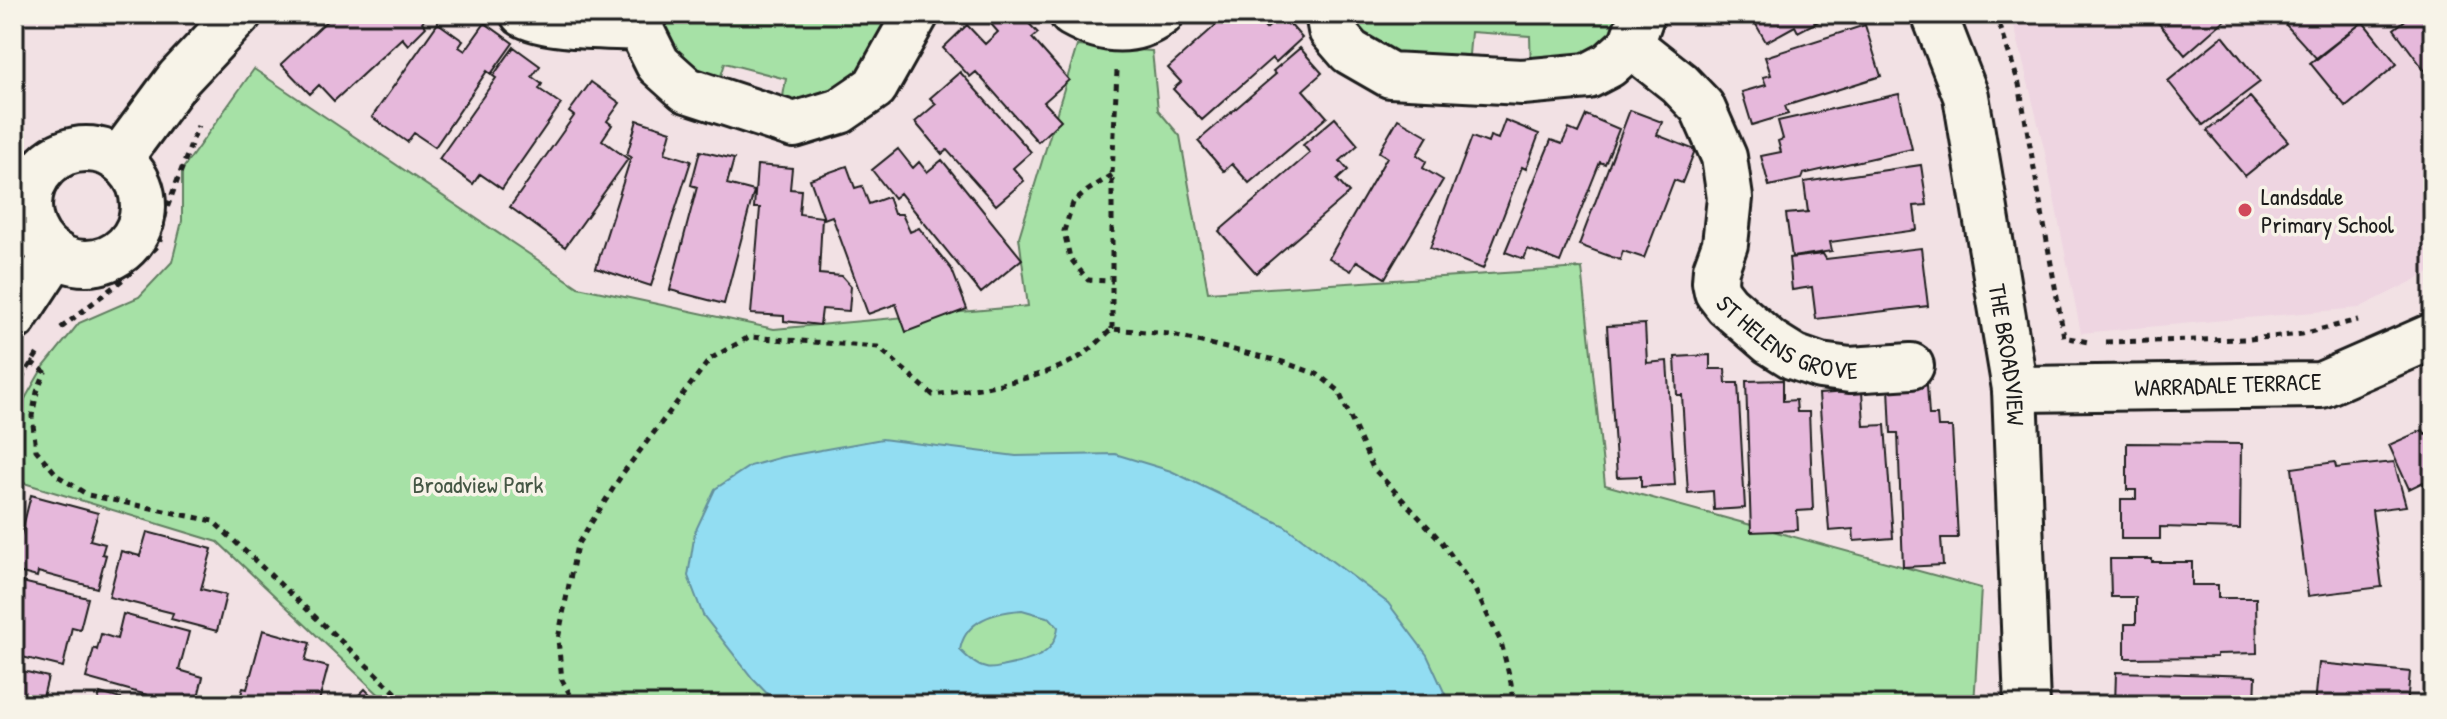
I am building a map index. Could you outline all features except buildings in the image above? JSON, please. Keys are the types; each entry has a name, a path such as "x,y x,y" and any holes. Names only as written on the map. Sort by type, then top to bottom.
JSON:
{"street":[{"path":"119,159 179,78 239,14"},
{"path":"523,14 551,22 642,21 658,64 687,90 794,125 840,111 875,87 916,14"},
{"path":"1072,14 1094,26 1119,30 1150,22 1161,14"},
{"name":"ST HELENS GROVE","path":"1328,14 1331,30 1350,52 1390,75 1522,82 1588,76 1609,65 1637,30 1702,107 1724,157 1730,198 1725,244 1715,282 1717,292 1727,305 1770,342 1794,357 1820,366 1850,370 1911,366"},
{"name":"THE BROADVIEW","path":"1934,14 1966,96 2015,389 2027,705"},
{"path":"72,150 100,150 119,159 136,178 143,197 143,214 137,232 122,251 104,260 74,262 56,254 41,241 32,224 23,176 72,150"},
{"path":"26,335 56,254"},
{"name":"WARRADALE TERRACE","path":"2015,389 2321,385 2433,336"}],"path":[{"path":"1996,14 2019,84 2064,337 2082,343 2249,339 2302,334 2362,319"},
{"path":"1112,329 1112,175 1119,30"},
{"path":"56,332 126,277 159,245 167,208 202,116"},
{"path":"1112,175 1073,203 1064,231 1070,258 1088,280 1113,281"},
{"path":"576,705 562,680 558,639 577,545 623,473 710,359 749,337 878,347 933,395 978,388 1051,370 1083,355 1112,329 1169,334 1283,362 1317,374 1338,390 1373,468 1442,542 1475,590 1501,642 1513,705"},
{"path":"14,389 31,362 26,335"},
{"path":"31,362 45,372 32,416 36,450 58,476 88,495 213,521 409,705"}],"shaded area":[{"name":"Landsdale Primary School","path":"2009,14 2433,14 2433,271 2359,308 2081,333 2044,148"}],"green space":[{"path":"673,14 909,14 871,80 781,108 786,79 725,63 717,89 683,74 663,32"},
{"path":"1354,14 1632,14 1612,52 1531,71 1530,36 1471,32 1468,66 1428,68 1362,38"},
{"name":"Broadview Park","path":"1077,46 1152,51 1158,110 1180,136 1208,292 1582,268 1605,485 1981,588 1974,705 390,705 218,542 14,480 14,418 42,369 79,323 139,297 172,262 182,221 182,170 254,69 578,287 774,329 1028,306 1019,237"}],"water":[{"path":"882,439 1016,456 1115,454 1171,471 1285,526 1388,603 1427,655 1450,705 778,705 753,679 703,615 688,576 695,532 715,489 750,466 782,457","holes":["1022,610 1050,618 1058,627 1056,637 1047,651 1032,659 988,669 960,650 968,631 991,616"]}],"place":[{"name":"Landsdale Primary School","path":"2245,210"}]}
